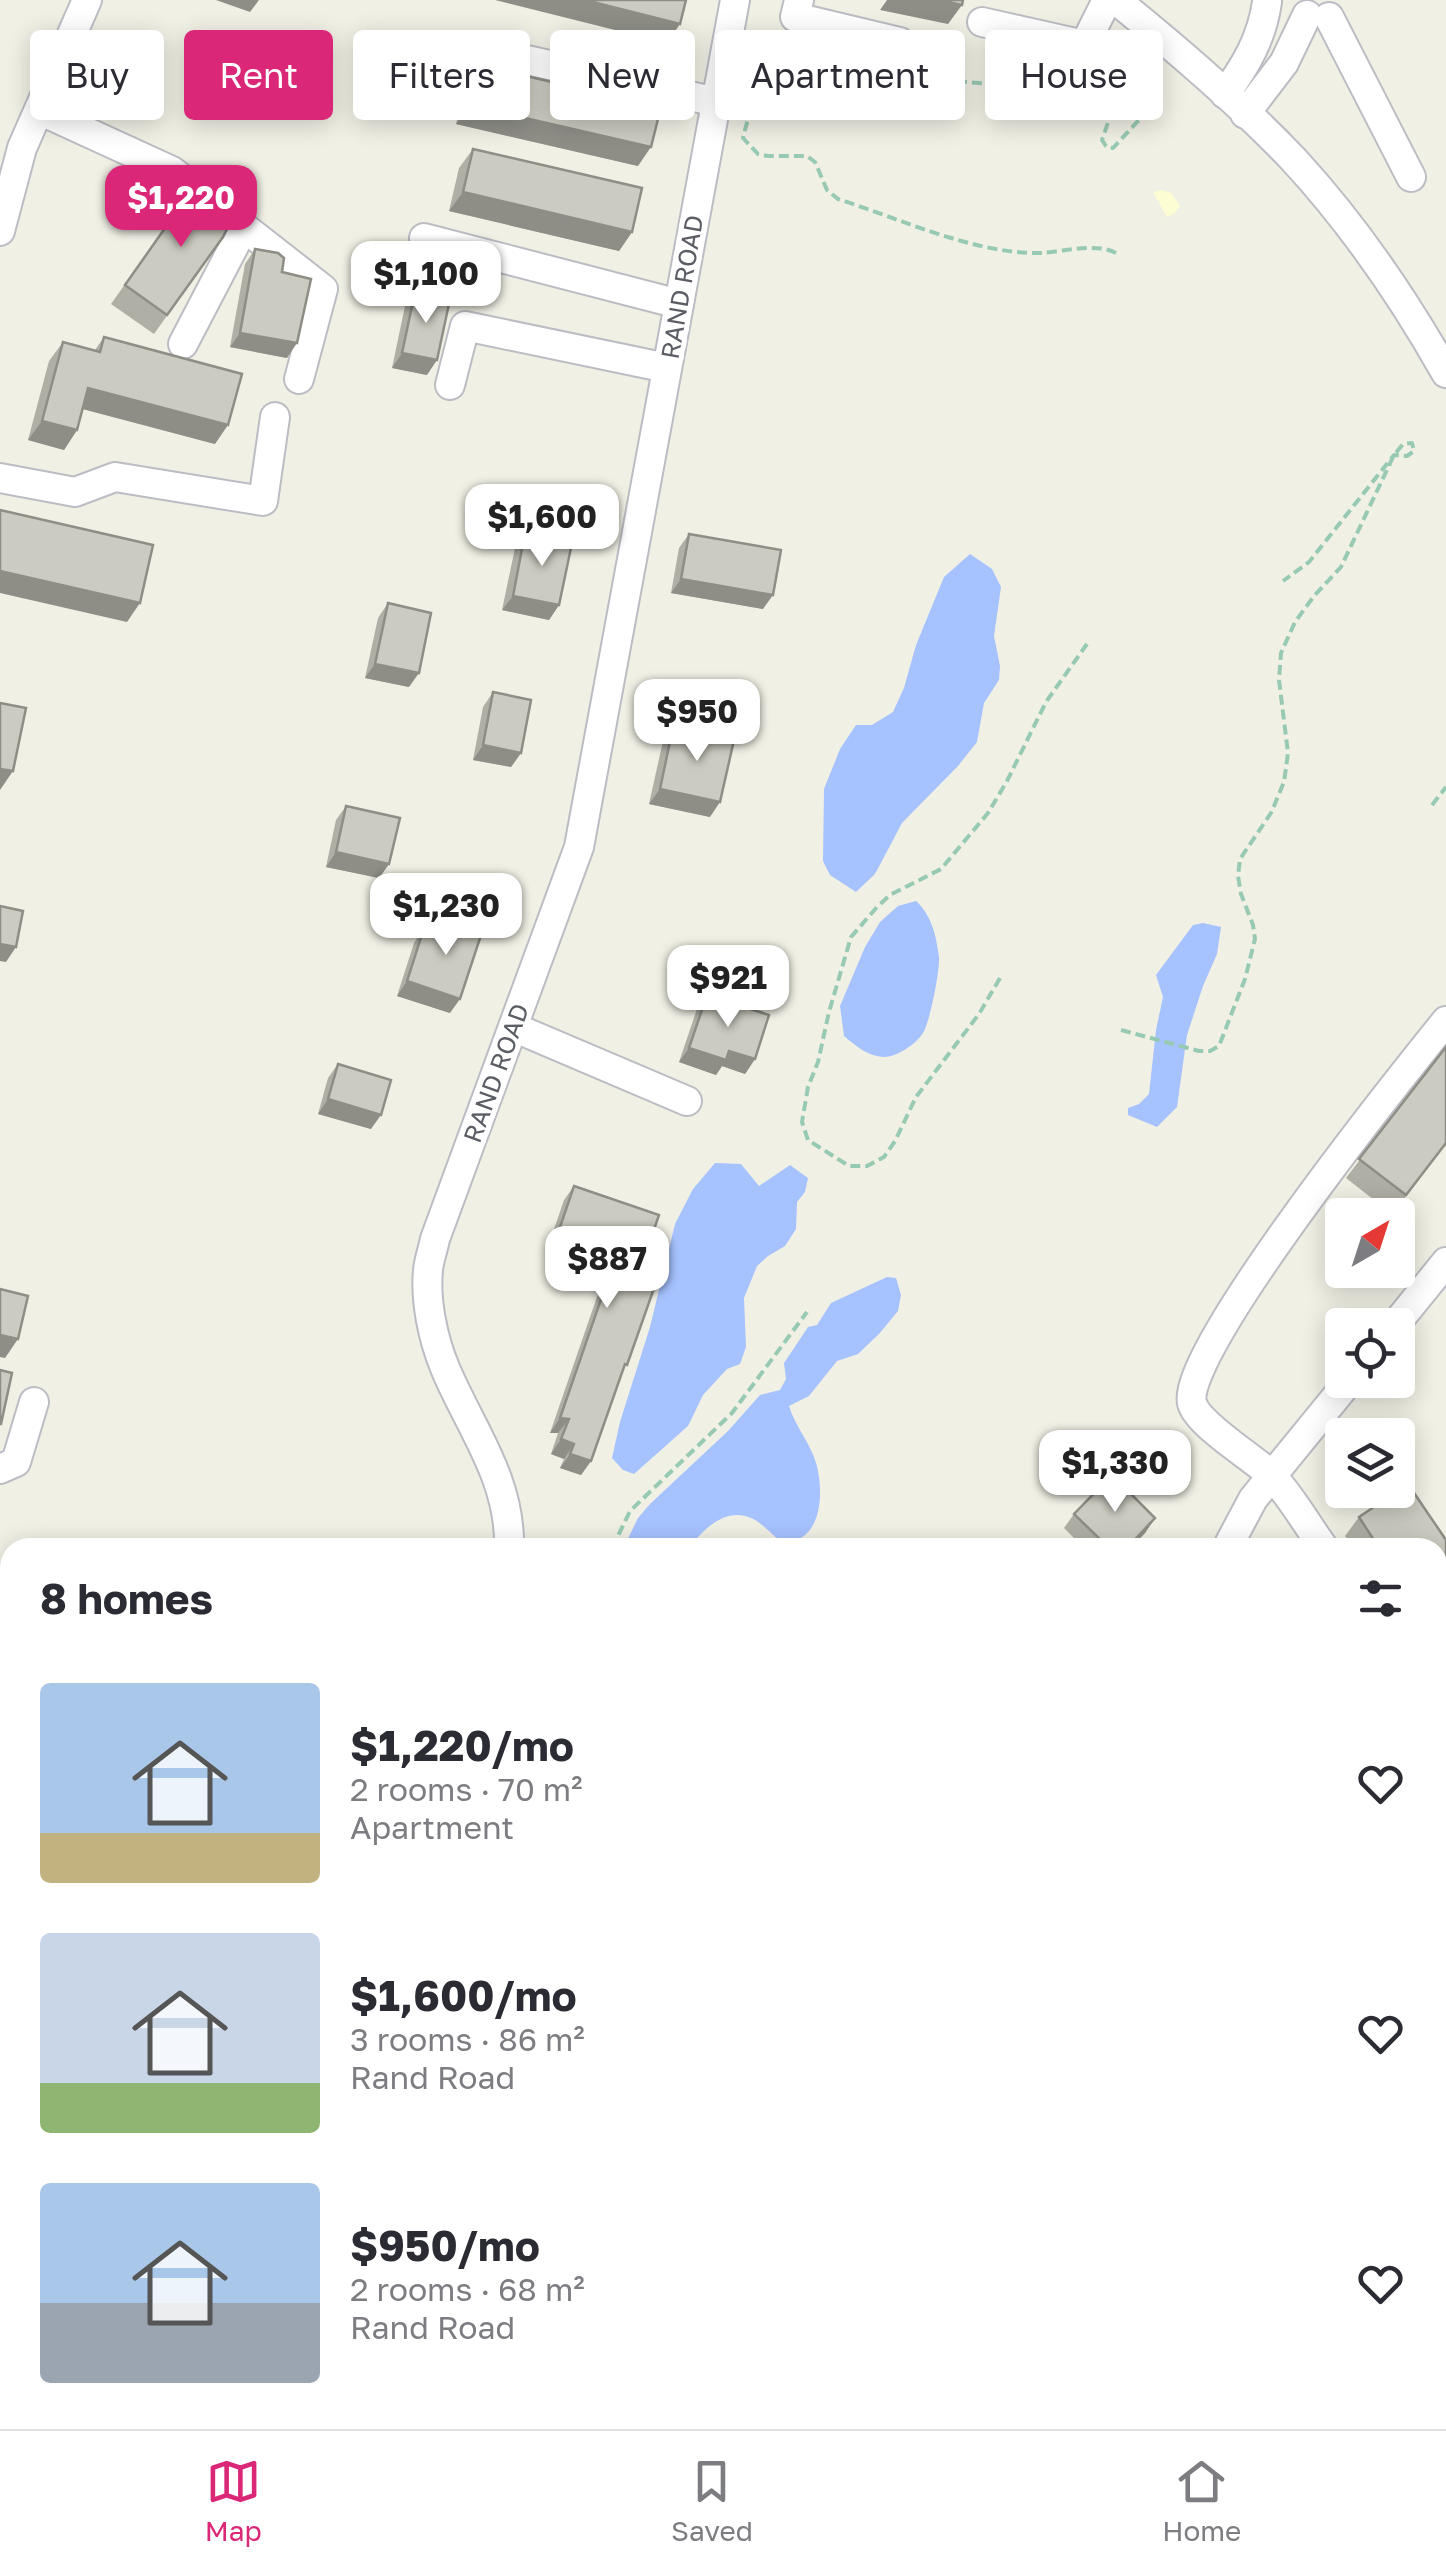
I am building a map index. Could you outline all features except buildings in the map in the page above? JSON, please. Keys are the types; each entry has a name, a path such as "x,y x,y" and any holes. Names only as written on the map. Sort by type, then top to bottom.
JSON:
{"street":[{"path":"75,30 88,0"},
{"name":"RAND ROAD","path":"729,30 735,0"},
{"path":"799,0 795,17 850,30"},
{"path":"982,22 1080,44 1088,38 1106,0"},
{"path":"1116,0 1294,160 1410,309 1446,373"},
{"path":"1235,104 1264,22 1267,2"},
{"path":"1235,104 1284,62 1318,16 1411,177"},
{"path":"530,61 715,102"},
{"name":"RAND ROAD","path":"508,1538 506,1505 496,1472 444,1367 434,1335 428,1270 435,1240 579,847 715,107"},
{"path":"0,230 22,148 35,120"},
{"path":"61,120 172,171 323,288 299,378"},
{"path":"183,344 244,227"},
{"path":"424,238 679,304"},
{"path":"450,385 464,326 667,368"},
{"path":"0,478 75,492 115,476 263,501 275,417"},
{"path":"1317,1538 1272,1476 1199,1417 1191,1401 1198,1372 1248,1284 1446,1021"},
{"path":"512,1027 687,1102"},
{"path":"1409,1308 1446,1262"},
{"path":"1232,1538 1252,1500 1335,1398"},
{"path":"0,1469 16,1462 34,1402"}],"path":[{"path":"985,84 866,73 831,65 798,50 779,51 768,68 744,138 758,154 807,156 815,162 827,190 838,200 967,242 1017,252 1106,248 1116,254"},
{"path":"1123,95 1150,102 1155,109 1113,148 1102,140 1123,95"},
{"path":"1121,1030 1188,1049 1210,1051 1219,1046 1254,939 1241,894 1240,859 1271,813 1284,782 1288,754 1279,680 1281,653 1295,622 1341,567 1394,456 1308,562 1282,581"},
{"path":"1000,978 971,1026 916,1096 884,1156 867,1166 850,1166 808,1140 802,1122 808,1087 851,936 890,895 941,869 988,814 1046,702 1088,644"},
{"path":"1432,805 1446,787"},
{"path":"617,1538 630,1511 732,1413 807,1312"}],"sand":[{"path":"1153,192 1171,193 1180,206 1167,217"}],"water":[{"path":"970,554 992,569 1001,587 994,636 999,680 984,703 977,742 902,823 875,874 856,892 830,875 823,861 824,789 840,749 856,725 872,725 893,712 944,577"},
{"path":"916,901 932,926 939,957 931,1008 926,1027 916,1041 895,1055 878,1056 844,1036 840,1006 880,922 898,906"},
{"path":"1193,925 1221,927 1217,954 1187,1035 1177,1107 1157,1127 1128,1115 1128,1108 1149,1094 1163,997 1156,975"},
{"path":"715,1163 741,1164 759,1186 790,1165 808,1178 805,1192 797,1202 796,1229 785,1246 757,1266 744,1298 746,1347 740,1364 727,1369 703,1395 688,1426 634,1474 623,1470 612,1458 620,1422 650,1327 675,1224 693,1189"},
{"path":"887,1277 896,1278 901,1295 898,1311 879,1334 858,1354 837,1361 809,1396 789,1406 814,1457 819,1478 818,1513 807,1533 800,1538 777,1538 755,1520 733,1515 708,1527 698,1538 628,1538 650,1504 728,1431 760,1395 780,1390 786,1379 784,1363 808,1327 817,1325 831,1303"}]}
